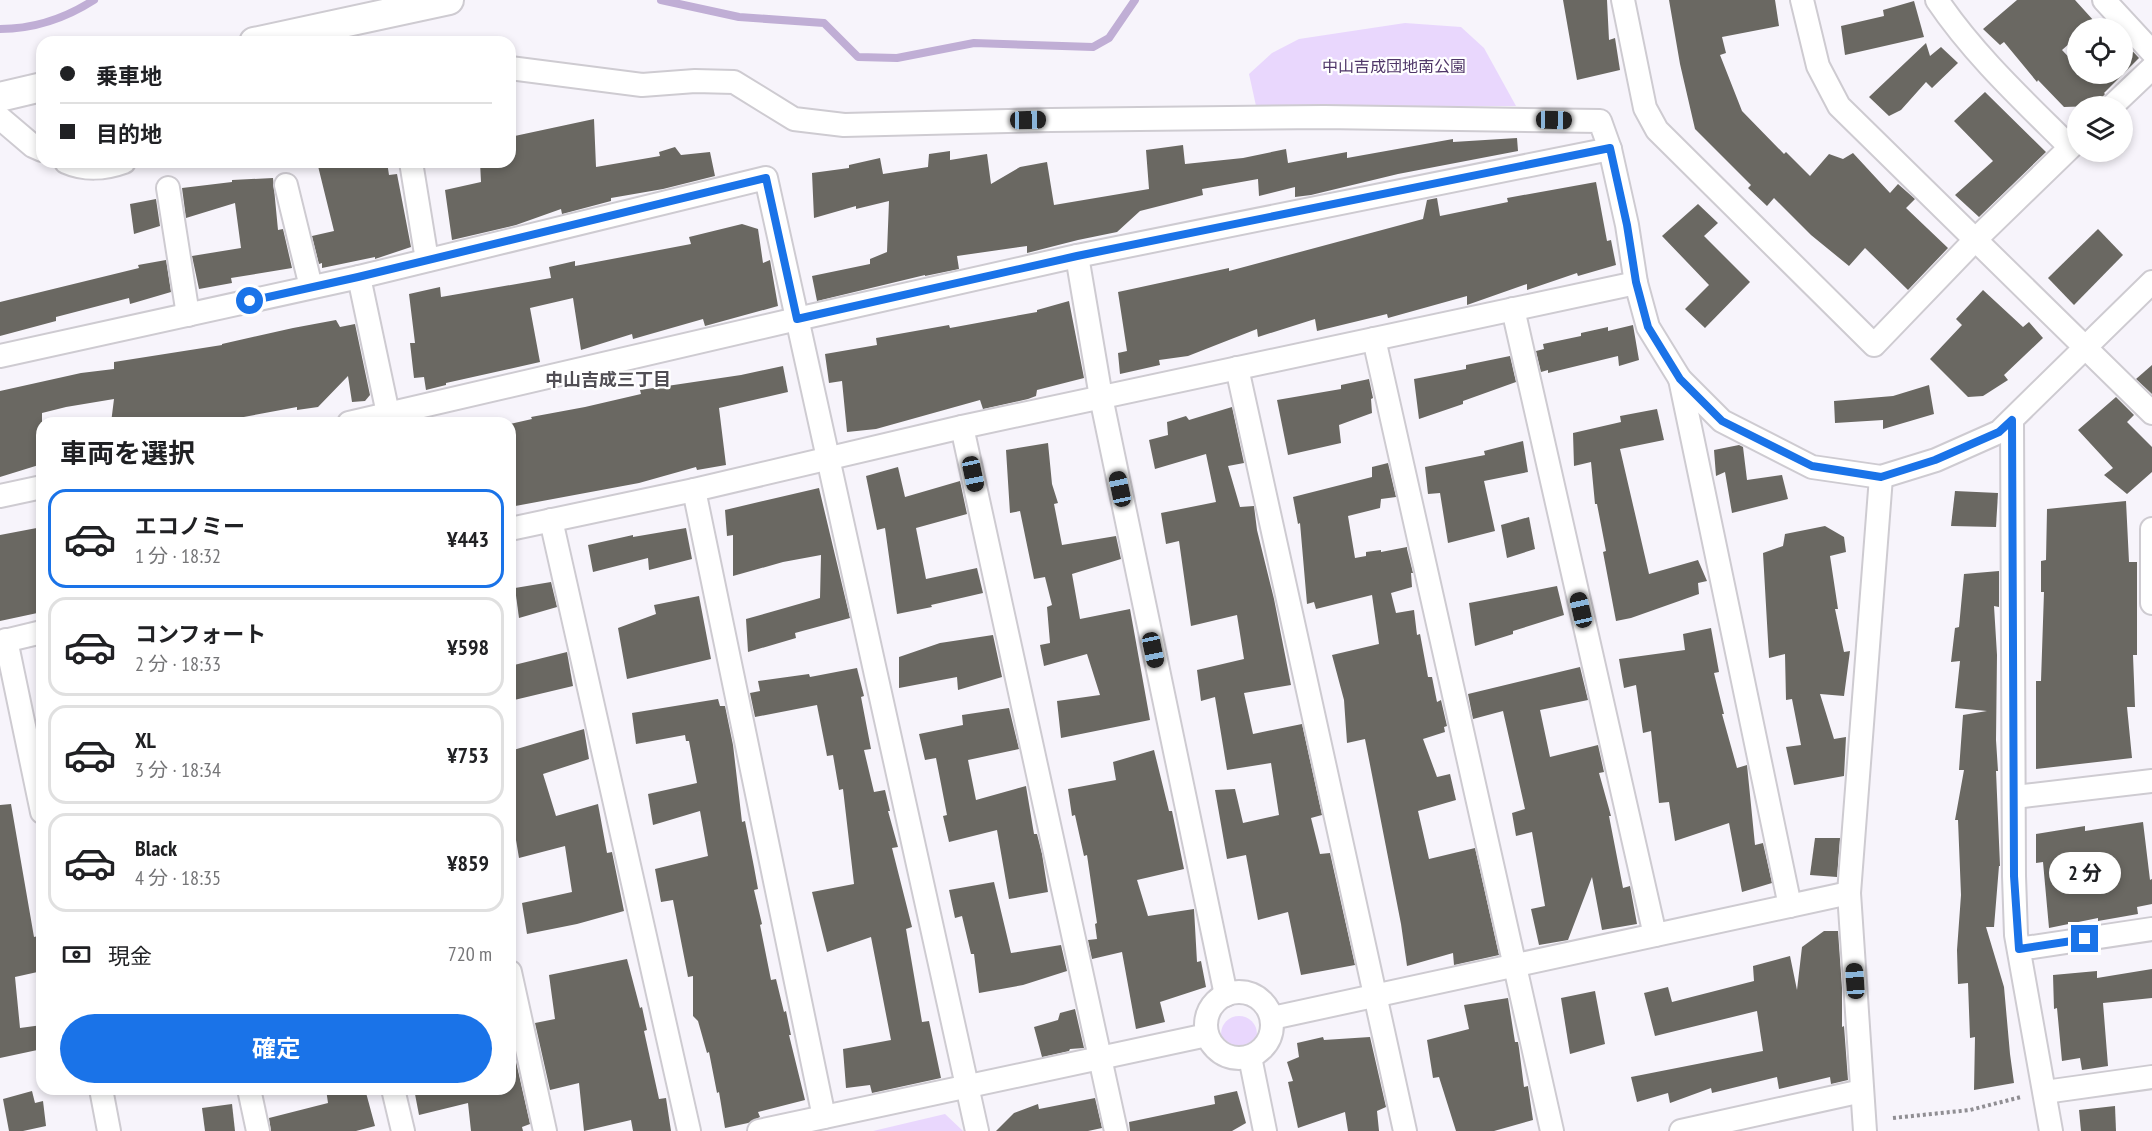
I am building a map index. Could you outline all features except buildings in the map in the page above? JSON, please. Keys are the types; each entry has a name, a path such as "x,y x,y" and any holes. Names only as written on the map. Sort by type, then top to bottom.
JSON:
{"street":[{"path":"282,36 449,0"},
{"path":"1623,0 1645,108 1657,130 1874,345 1976,239 2067,151"},
{"path":"1802,0 1818,66 1839,106 2152,413"},
{"path":"1936,0 1954,26 2004,81 2067,138"},
{"path":"2104,0 2152,52"},
{"path":"2123,96 2152,68"},
{"path":"516,69 642,85 694,81 734,82 794,119 844,125 1324,117 1600,121 1610,148 1627,225 1636,282 1648,327 1680,379 1722,421 1812,466 1881,477 1935,460 1999,432 2152,282"},
{"path":"0,96 36,88"},
{"path":"0,118 36,146"},
{"path":"397,417 797,319 1077,256 1610,148"},
{"path":"412,168 427,260"},
{"path":"0,356 358,277 766,178 977,1131"},
{"path":"286,185 311,287"},
{"path":"168,188 188,315"},
{"path":"1077,256 1101,397 1226,995"},
{"path":"358,277 389,417"},
{"path":"516,528 963,427 1636,282"},
{"path":"1513,309 1655,935"},
{"path":"1374,339 1552,1131"},
{"path":"1237,368 1405,1131"},
{"path":"1680,379 1790,906"},
{"path":"2012,420 2014,876 2019,949 2051,1131"},
{"path":"963,427 1116,1131"},
{"path":"1865,1131 1849,893 1881,477"},
{"path":"0,496 36,488"},
{"path":"694,489 824,1117"},
{"path":"551,520 689,1131"},
{"path":"2152,529 2152,603"},
{"path":"36,633 3,641 36,786"},
{"path":"2015,797 2152,781"},
{"path":"1272,1018 1849,893"},
{"path":"2019,949 2152,929"},
{"path":"1235,992 1254,995 1262,1001 1272,1018 1270,1037 1266,1046 1250,1057 1239,1059 1219,1052 1207,1035 1207,1016 1211,1007 1226,995 1235,992"},
{"path":"516,999 545,1131"},
{"path":"759,1131 1207,1035"},
{"path":"1250,1057 1265,1131"},
{"path":"2045,1092 2152,1077"},
{"path":"1681,1131 1862,1091"},
{"path":"101,1095 109,1131"},
{"path":"250,1095 258,1131"},
{"path":"394,1095 402,1131"}],"path":[{"path":"1893,1118 1970,1110 2045,1092"}],"green space":[{"name":"中山吉成団地南公園","path":"1405,23 1461,27 1484,48 1516,106 1256,106 1249,74 1272,53 1299,39"},
{"path":"1239,1016 1252,1021 1257,1034 1252,1047 1239,1052 1226,1047 1221,1034 1226,1021"},
{"path":"945,1114 963,1131 873,1131"}],"waterway":[{"path":"0,29 37,25 72,12 94,0"},
{"path":"661,0 739,17 824,23 858,57 897,58 974,43 1093,47 1109,38 1135,0"}],"district":[{"name":"中山吉成三丁目","path":"608,380"}],"route":[{"path":"250,301 766,178 797,319 1077,256 1610,148 1627,225 1636,282 1648,327 1680,379 1722,421 1812,466 1881,477 1935,460 1999,432 2012,420 2016,935 2019,949 2085,939"}]}
